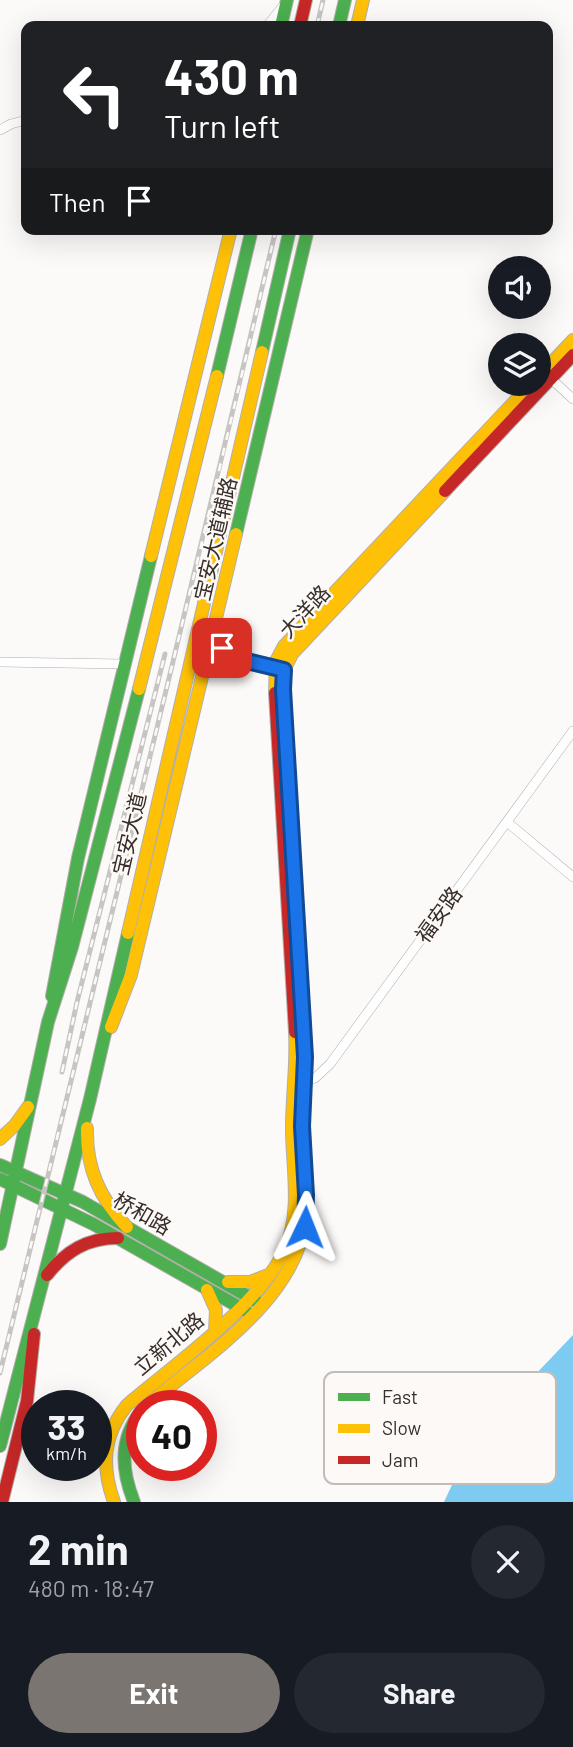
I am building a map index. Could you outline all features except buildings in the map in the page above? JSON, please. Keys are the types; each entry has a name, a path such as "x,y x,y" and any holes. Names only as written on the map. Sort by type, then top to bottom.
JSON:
{"main road":[{"path":"301,21 306,0"},
{"path":"340,21 345,0"},
{"path":"358,21 363,0"},
{"path":"282,21 286,1"},
{"path":"48,1022 59,944 169,475 229,235"},
{"name":"宝安大道","path":"0,1244 48,1022 72,947 187,504 251,235"},
{"name":"宝安大道","path":"0,1446 90,1099 289,235"},
{"name":"宝安大道辅路","path":"99,1058 131,975 307,235"},
{"name":"大洋路","path":"551,367 573,340"},
{"name":"大洋路","path":"551,371 573,355"},
{"name":"大洋路","path":"279,672 277,657 284,646 520,396"},
{"name":"大洋路","path":"279,672 292,654 526,396"},
{"path":"215,628 218,641 226,653 279,672"},
{"path":"204,673 217,666 231,664 279,672"},
{"path":"256,1301 284,1277 294,1260 305,1227 306,1195 296,1052 279,672"},
{"path":"256,1301 285,1250 295,1220 292,1126 299,1083"},
{"path":"90,1099 86,1141 91,1170 105,1202 127,1227"},
{"path":"0,1139 15,1125 32,1100"},
{"name":"桥和路","path":"0,1165 15,1179 61,1207 246,1311"},
{"name":"桥和路","path":"0,1179 15,1179 65,1194 256,1301"},
{"path":"42,1282 74,1247 94,1238 118,1238"},
{"path":"221,1281 250,1282 271,1273"},
{"path":"204,1287 216,1310 215,1331"},
{"name":"立新北路","path":"163,1390 256,1301"},
{"path":"2,1502 27,1401 37,1303"},
{"name":"立新北路","path":"114,1502 106,1477 105,1453 114,1421 134,1398 215,1331 246,1311"},
{"name":"立新北路","path":"126,1438 123,1466 126,1476"},
{"name":"立新北路","path":"128,1481 134,1502"}],"street":[{"path":"271,21 286,1"},
{"path":"0,131 11,124 21,123"},
{"path":"551,382 573,399"},
{"path":"0,662 124,664"},
{"name":"福安路","path":"299,1083 320,1075 330,1064 573,731"},
{"path":"507,822 573,877"}],"water":[{"path":"573,1335 573,1502 444,1502 452,1484 556,1484 556,1372 538,1372"}],"railway":[{"path":"318,21 323,0"},
{"path":"0,1373 275,235"},
{"path":"62,1072 77,1002 165,654"}],"traffic: fast":[{"path":"282,21 287,0"},
{"path":"340,21 345,0"},
{"path":"217,376 251,235"},
{"path":"262,352 289,235"},
{"path":"236,534 307,235"},
{"path":"52,996 78,858 151,556"},
{"path":"215,628 225,648 241,659 282,669"},
{"path":"204,673 222,664 243,666"},
{"path":"0,1244 48,1022 72,947 139,689"},
{"path":"295,883 304,1015 304,1076"},
{"path":"0,1446 90,1099 128,933"},
{"path":"0,1165 83,1202 256,1301"},
{"path":"0,1179 93,1224 246,1311"},
{"path":"126,1443 126,1472"},
{"path":"128,1481 134,1502"}],"traffic: slow":[{"path":"358,21 363,0"},
{"path":"151,556 230,235"},
{"path":"551,363 573,340"},
{"path":"128,933 262,352"},
{"path":"139,689 217,376"},
{"path":"275,693 276,661 284,646 520,396"},
{"path":"283,694 284,670 292,654 445,491"},
{"path":"111,1027 131,975 236,534"},
{"path":"114,1502 106,1463 109,1439 119,1416 127,1405 237,1312 257,1291 285,1249 295,1204 292,1128 295,1032"},
{"path":"166,1390 246,1323 287,1272 300,1244 306,1214 302,1128 304,1076"},
{"path":"0,1139 28,1107"},
{"path":"87,1128 89,1156 96,1182 109,1205 127,1227"},
{"path":"228,1282 250,1282 268,1275"},
{"path":"207,1290 216,1310 215,1331"}],"traffic: jam":[{"path":"301,21 306,0"},
{"path":"445,491 573,355"},
{"path":"275,693 295,1032"},
{"path":"47,1275 78,1247 96,1240 118,1238"},
{"path":"2,1502 27,1401 34,1334"}],"route":[{"path":"222,648 239,659 284,670 305,1057 302,1135 305,1227"}]}
